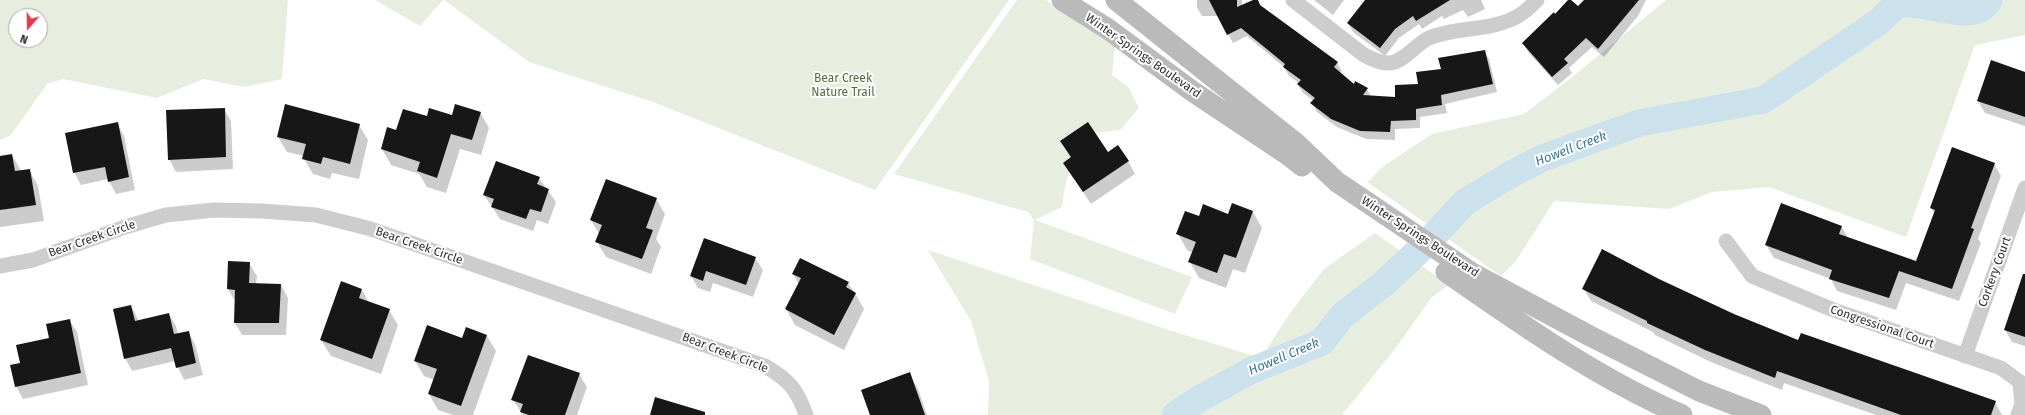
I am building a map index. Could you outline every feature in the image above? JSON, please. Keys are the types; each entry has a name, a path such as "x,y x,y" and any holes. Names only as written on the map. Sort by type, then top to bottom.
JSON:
{"street":[{"name":"Winter Springs Boulevard","path":"1062,0 1108,29 1194,93 1288,155 1424,249 1577,360 1615,383 1682,415"},
{"path":"1293,0 1364,55 1375,60 1390,63 1398,60 1428,39 1440,34 1490,26 1510,20 1524,12 1537,0"},
{"name":"Winter Springs Boulevard","path":"1124,2 1297,144 1375,215"},
{"path":"1108,29 1124,2"},
{"name":"Corkery Court","path":"1965,356 2025,188"},
{"name":"Bear Creek Circle","path":"0,266 33,260 125,227 166,215 214,210 262,211 316,215 371,229 766,366 783,377 799,396 806,415"},
{"name":"Congressional Court","path":"1726,241 1752,276 1831,309 2001,368 2020,382 2022,404 2018,415"},
{"name":"Winter Springs Boulevard","path":"1424,249 1590,336 1699,390 1761,415"}],"green space":[{"path":"0,0 288,0 282,79 244,87 203,79 157,98 63,79 47,84 11,135 0,140"},
{"path":"375,0 443,0 420,26"},
{"name":"Bear Creek Nature Trail","path":"444,0 1009,0 875,190 653,102 529,62"},
{"path":"1017,0 1046,0 1115,46 1112,75 1128,87 1139,108 1120,130 1093,133 1074,159 1068,175 1062,207 1035,220 1192,277 1175,314 1030,259 1034,220 1028,212 894,174"},
{"path":"1666,0 2025,0 2025,35 1975,45 1906,237 1769,187 1712,192 1669,209 1554,201 1516,261 1501,276 1367,182 1385,165 1432,134 1524,114 1576,74"},
{"path":"1375,233 1449,285 1432,297 1394,350 1342,415 988,415 989,381 971,321 928,250 1175,332 1261,358 1290,313 1324,269"}],"building":[{"path":"1209,0 1237,0 1237,7 1253,0 1258,0 1260,5 1338,62 1334,67 1354,84 1355,81 1368,88 1363,95 1395,97 1395,85 1418,84 1416,72 1441,69 1438,58 1485,50 1493,84 1441,95 1442,105 1416,109 1416,120 1391,121 1390,132 1360,131 1331,119 1310,103 1315,98 1297,84 1301,80 1283,67 1285,64 1241,28 1227,35"},
{"path":"1365,0 1450,0 1416,21 1413,16 1395,29 1380,48 1347,23"},
{"path":"1568,0 1571,0 1578,6 1584,0 1639,0 1598,49 1586,38 1564,59 1568,63 1552,77 1522,43 1554,12 1555,14"},
{"path":"1991,60 2025,72 2025,117 1977,101"},
{"path":"285,104 360,124 350,164 323,157 321,164 302,159 306,144 277,137"},
{"path":"455,104 481,112 472,140 451,134 437,178 417,171 420,162 381,149 387,127 396,130 403,109 427,116 429,108 452,115"},
{"path":"225,108 226,157 168,160 166,110"},
{"path":"118,122 129,177 108,182 105,167 73,173 65,133"},
{"path":"1088,122 1108,152 1118,145 1129,161 1083,192 1063,163 1071,157 1060,141"},
{"path":"1952,147 1995,163 1971,228 1974,229 1952,289 1899,271 1889,298 1829,279 1832,270 1765,245 1781,203 1842,226 1839,234 1916,261 1935,210 1930,208"},
{"path":"12,154 15,171 30,169 36,205 0,210 0,156"},
{"path":"496,161 540,177 537,184 549,189 541,212 530,209 526,219 491,207 494,199 483,195"},
{"path":"606,179 657,198 646,228 653,230 642,259 595,242 602,225 590,220"},
{"path":"1232,203 1253,211 1236,258 1224,254 1217,273 1188,262 1196,242 1176,234 1185,211 1199,216 1203,204 1228,214"},
{"path":"704,238 756,257 746,285 706,271 703,281 690,276"},
{"path":"1602,249 1659,279 1734,314 1798,340 1801,333 1996,401 1991,415 1901,415 1777,371 1775,378 1705,350 1647,323 1647,321 1582,289"},
{"path":"800,258 849,282 846,287 856,293 834,335 785,309 801,278 792,274"},
{"path":"228,261 250,262 249,283 281,284 279,323 234,323 235,290 227,289"},
{"path":"2023,274 2025,274 2025,337 2004,330"},
{"path":"341,281 362,289 359,298 390,309 372,359 320,340"},
{"path":"131,305 135,321 169,313 174,334 189,331 196,363 176,368 171,348 124,359 113,309"},
{"path":"70,319 81,373 15,387 10,365 20,363 16,345 49,338 46,324"},
{"path":"427,325 462,338 466,327 487,335 461,406 428,394 437,369 414,361"},
{"path":"528,355 580,373 565,415 529,415 520,412 523,404 511,400"},
{"path":"910,372 925,415 870,415 861,390"},
{"path":"655,397 705,412 705,415 650,415"}],"waterway":[{"name":"Howell Creek","path":"1175,415 1199,399 1250,371 1322,342 1342,316 1383,284 1426,244 1465,202 1540,159 1639,123 1763,100 1880,21 1898,5 1923,5 1948,11 1961,12 1982,8 1989,0"}]}
